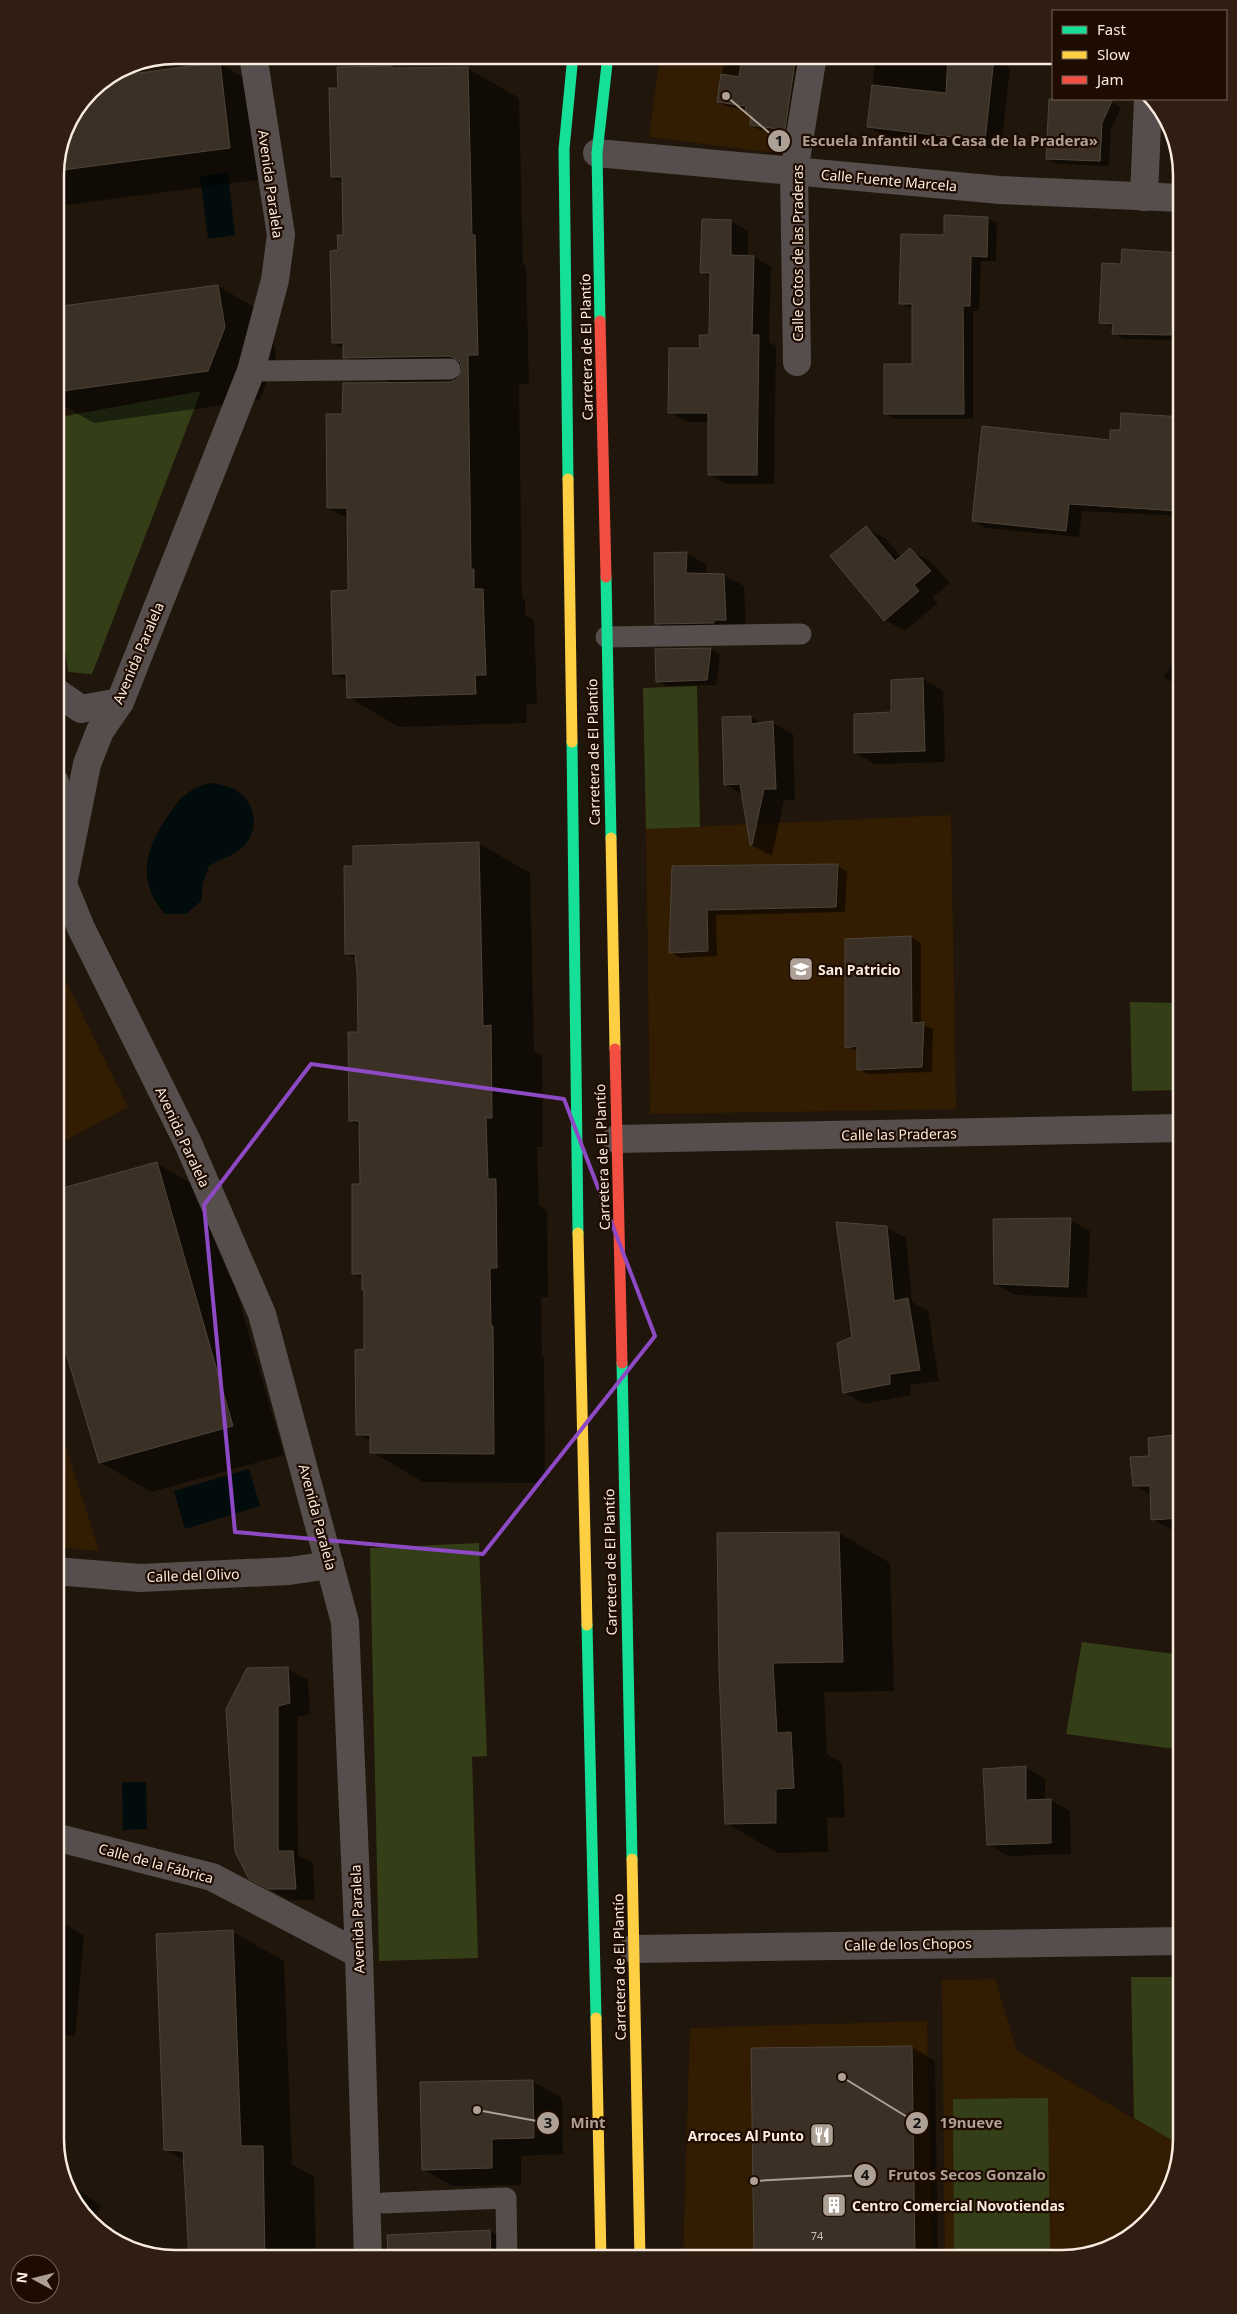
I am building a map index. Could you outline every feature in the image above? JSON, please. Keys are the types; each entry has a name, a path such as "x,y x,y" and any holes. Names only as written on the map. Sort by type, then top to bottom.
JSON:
{"street":[{"name":"Avenida Paralela","path":"64,879 87,764 100,731 120,702 251,372 275,280 281,235 254,64"},
{"name":"Carretera de El Plantío","path":"572,64 564,159 578,1222 601,2250"},
{"name":"Carretera de El Plantío","path":"607,64 597,153 640,2250"},
{"name":"Calle Cotos de las Praderas","path":"797,362 794,172 812,64"},
{"path":"1144,197 1148,104"},
{"name":"Calle Fuente Marcela","path":"597,153 1000,190 1173,198"},
{"path":"64,697 81,709 120,702"},
{"name":"Avenida Paralela","path":"64,886 81,928 188,1143 262,1314 345,1622 359,1954 368,2250"},
{"name":"Calle las Praderas","path":"616,1140 1173,1128"},
{"name":"Calle del Olivo","path":"64,1572 140,1578 289,1571 330,1565"},
{"name":"Calle de la Fábrica","path":"64,1839 212,1877 359,1954"},
{"name":"Calle de los Chopos","path":"633,1948 1173,1942"}],"lane":[{"path":"251,372 450,369"},
{"path":"606,636 801,634"},
{"path":"382,2203 506,2198 507,2250"}],"highlighted area":[{"path":"311,1064 564,1099 655,1336 483,1554 235,1532 204,1205"}],"shaded area":[{"path":"659,64 801,64 787,143 777,153 649,137"},
{"path":"228,173 235,235 208,239 200,176"},
{"path":"209,783 232,788 245,797 254,818 252,833 240,850 209,866 203,883 201,901 186,914 165,914 150,890 147,877 149,853 160,828 182,797"},
{"name":"San Patricio","path":"951,815 956,1109 650,1114 646,829"},
{"path":"64,977 128,1107 64,1141"},
{"path":"64,1441 99,1551 64,1548"},
{"path":"249,1469 260,1506 185,1529 174,1491"},
{"path":"122,1782 146,1782 147,1829 123,1830"},
{"path":"995,1979 1017,2051 1173,2141 1171,2161 1162,2188 1146,2212 1124,2232 1105,2242 1077,2249 945,2250 942,1980"},
{"path":"927,2021 932,2250 683,2250 690,2028"}],"green space":[{"path":"201,391 92,674 68,672 64,640 64,416"},
{"path":"697,686 700,827 646,829 643,688"},
{"path":"1130,1002 1173,1003 1173,1090 1132,1091"},
{"path":"479,1543 487,1756 472,1757 478,1958 379,1961 370,1548"},
{"path":"1082,1642 1173,1654 1173,1749 1066,1734"},
{"path":"1131,1977 1173,1977 1173,2141 1134,2118"},
{"path":"1048,2098 1050,2250 954,2250 953,2099"}],"building":[{"path":"205,64 220,64 230,148 64,170 66,153 72,132 82,113 96,96 113,82 126,75"},
{"path":"741,64 795,64 785,130 750,125 751,113 745,112 746,106 717,102 721,74 739,77"},
{"path":"948,64 993,64 985,141 867,127 872,85 946,93"},
{"path":"392,66 392,68 468,67 472,235 475,235 478,355 468,355 471,569 474,569 474,589 483,589 486,675 475,675 476,694 347,698 346,674 333,674 331,591 348,590 347,508 327,508 326,414 342,414 343,383 450,382 457,379 462,369 460,362 450,356 343,358 343,343 332,343 330,251 338,250 337,235 343,235 342,177 331,177 329,88 338,88 337,67"},
{"path":"1049,99 1112,101 1102,123 1100,161 1046,159"},
{"path":"944,215 988,217 987,257 971,256 970,306 963,306 964,414 884,414 884,364 912,364 912,304 899,304 901,234 944,235"},
{"path":"702,219 731,220 731,255 754,256 752,335 759,335 757,475 708,475 708,413 668,413 669,348 700,348 699,335 709,335 710,273 700,273"},
{"path":"1122,249 1173,253 1173,327 1171,327 1171,335 1112,334 1113,324 1099,323 1102,263 1121,264"},
{"path":"218,285 225,327 208,371 64,391 64,306"},
{"path":"1121,413 1173,416 1173,511 1069,504 1066,531 972,521 982,426 1110,440 1110,430 1120,430"},
{"path":"866,526 895,561 910,548 931,571 914,585 919,591 884,621 830,556"},
{"path":"687,552 686,573 724,574 726,620 714,620 714,623 655,624 654,553"},
{"path":"711,648 707,680 656,682 655,649"},
{"path":"923,678 925,751 854,753 854,714 891,712 891,680"},
{"path":"751,716 751,724 773,721 776,789 764,789 752,845 750,845 740,784 724,785 722,717"},
{"path":"479,842 483,1026 491,1025 492,1118 486,1118 488,1179 496,1179 497,1268 490,1268 491,1326 493,1326 494,1454 370,1453 370,1435 356,1435 355,1350 364,1349 364,1290 362,1290 362,1274 352,1274 352,1184 360,1184 359,1121 349,1121 348,1032 358,1032 357,972 355,954 345,954 344,866 353,866 353,846"},
{"path":"838,864 836,907 707,910 708,951 669,953 672,866"},
{"path":"911,936 912,1023 924,1022 922,1067 857,1070 857,1046 845,1048 845,939"},
{"path":"157,1162 233,1426 99,1463 64,1346 64,1188"},
{"path":"1071,1218 1068,1287 994,1284 993,1219"},
{"path":"836,1222 887,1226 894,1301 908,1298 920,1370 890,1374 890,1384 843,1393 837,1343 852,1337"},
{"path":"1173,1435 1173,1519 1151,1520 1150,1486 1133,1486 1130,1457 1149,1456 1148,1438"},
{"path":"839,1532 843,1662 773,1663 777,1733 791,1732 794,1788 776,1789 776,1823 725,1824 719,1671 717,1533"},
{"path":"288,1667 290,1703 278,1706 278,1851 293,1851 296,1889 268,1889 249,1879 235,1852 226,1709 247,1668"},
{"path":"1026,1766 1026,1800 1051,1799 1051,1843 987,1845 983,1769"},
{"path":"233,1930 241,2146 263,2146 265,2250 188,2250 183,2151 164,2150 156,1934"},
{"name":"Centro Comercial Novotiendas","path":"912,2046 915,2250 754,2250 751,2048"},
{"path":"533,2080 534,2138 492,2139 492,2168 422,2170 420,2082"},
{"path":"490,2230 491,2250 388,2250 387,2235"}],"traffic: fast":[{"path":"568,479 564,149 572,64"},
{"path":"600,321 597,153 607,64"},
{"path":"606,577 611,838"},
{"path":"572,742 578,1233"},
{"path":"622,1363 632,1859"},
{"path":"587,1625 596,2018"}],"traffic: slow":[{"path":"568,479 572,742"},
{"path":"611,838 615,1049"},
{"path":"578,1233 587,1625"},
{"path":"632,1859 640,2250"},
{"path":"596,2018 601,2250"}],"traffic: jam":[{"path":"600,321 606,577"},
{"path":"615,1049 622,1363"}],"place":[{"name":"Escuela Infantil «La Casa de la Pradera»","path":"726,96"},
{"name":"San Patricio","path":"801,969"},
{"name":"19nueve","path":"842,2077"},
{"name":"Mint","path":"477,2110"},
{"name":"Arroces Al Punto","path":"822,2135"},
{"name":"Frutos Secos Gonzalo","path":"754,2181"},
{"name":"Centro Comercial Novotiendas","path":"834,2205"}]}
